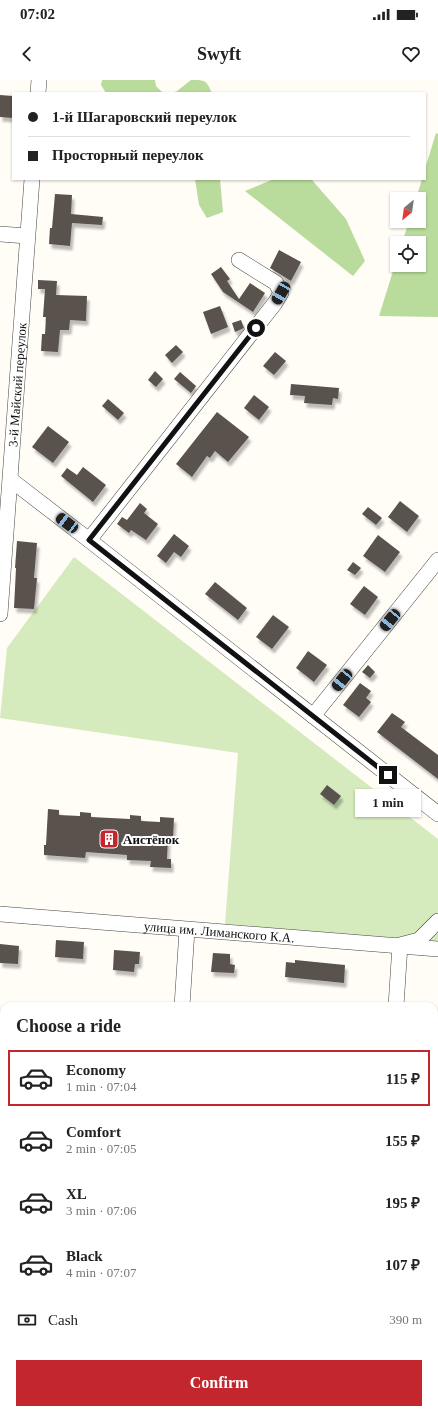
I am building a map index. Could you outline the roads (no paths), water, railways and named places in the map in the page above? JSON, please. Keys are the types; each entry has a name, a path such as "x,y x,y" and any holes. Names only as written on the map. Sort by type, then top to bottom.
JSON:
{"street":[{"path":"38,92 39,80"},
{"name":"3-й Майский переулок","path":"0,614 7,472 32,180"},
{"path":"0,234 27,236"},
{"path":"89,540 275,303 281,293 276,283 239,260"},
{"path":"7,472 89,540 438,814"},
{"path":"313,716 438,560"},
{"name":"улица им. Лиманского К.А.","path":"0,914 438,949"},
{"path":"396,1002 400,946 418,940 438,921"},
{"path":"182,1002 188,930"}],"place":[{"name":"Аистёнок","path":"109,839"}]}
